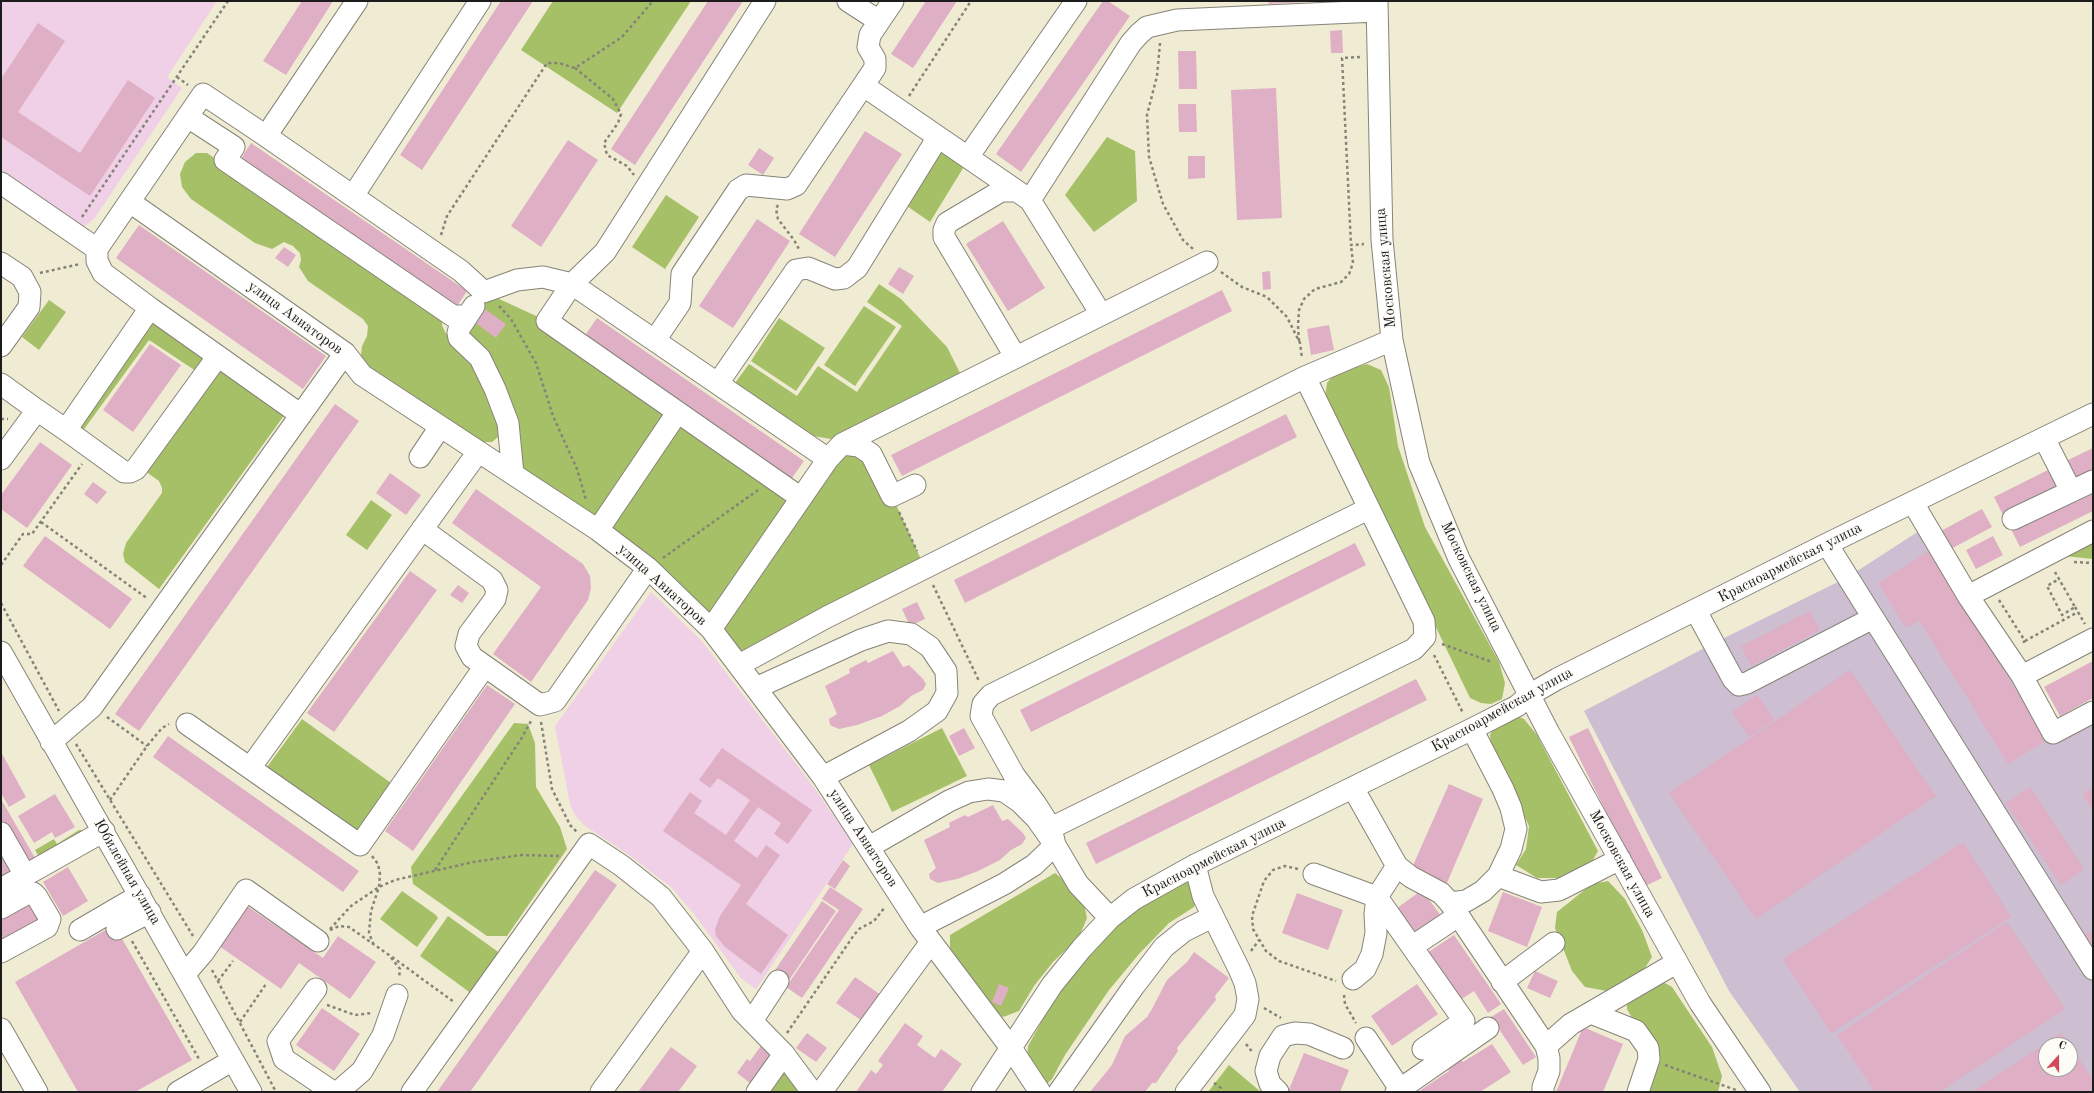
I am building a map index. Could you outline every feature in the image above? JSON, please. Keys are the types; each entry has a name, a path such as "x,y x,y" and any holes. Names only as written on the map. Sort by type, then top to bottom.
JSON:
{"street":[{"path":"266,136 357,1"},
{"path":"353,196 480,1"},
{"path":"765,1 604,252 572,284 547,321 773,479 800,505"},
{"path":"848,1 879,21"},
{"path":"654,340 680,303 682,274 738,190 746,185 787,189 796,185 864,86 874,68 875,59 868,47 870,35 893,1"},
{"path":"968,157 1076,1"},
{"path":"1023,196 1131,43 1147,27 1177,20 1377,6"},
{"name":"Московская улица","path":"1377,6 1382,240 1392,340 1419,463 1459,559 1531,694 1549,732 1676,963 1750,1090"},
{"path":"864,86 1023,196 1101,314"},
{"path":"97,255 130,202 203,94 461,271 484,292"},
{"path":"188,117 234,147 225,160 453,316 467,316"},
{"path":"718,383 796,270 808,268 835,279 844,278 857,268 938,137"},
{"path":"1,183 71,231 97,255 103,273 301,415"},
{"path":"1015,356 944,237 944,230 947,223 1001,191 1023,196"},
{"name":"улица Авиаторов","path":"130,202 345,353 362,375 595,528 648,568 711,629 823,777 926,934 1011,1048 1040,1092"},
{"path":"1,262 22,277 30,292 29,307 1,346"},
{"path":"711,629 800,505 835,451 1015,356 1207,262"},
{"path":"513,474 508,423 495,389 480,358 459,338 458,329 484,292 517,280 543,277 572,284 718,383 835,451 859,446 871,454 892,496 915,486"},
{"path":"66,430 150,308"},
{"path":"739,665 827,617 1305,377 1392,340"},
{"path":"51,742 92,707 345,353"},
{"path":"1,384 124,472 130,472 136,469 218,356"},
{"path":"412,1092 584,851 622,866 662,897 703,951 739,1005 752,1021 819,1090 926,934 1034,865 1053,837 1414,649 1425,637 1424,621 1305,377"},
{"path":"1,459 37,410"},
{"path":"595,528 677,413"},
{"name":"Красноармейская улица","path":"982,1092 1052,985 1082,948 1110,918 1134,898 1195,865 1353,788 1468,721 1517,706 1531,694 1557,679 1696,611 1827,544 2093,414"},
{"path":"420,457 440,426"},
{"path":"2044,438 2072,491"},
{"path":"250,768 478,452"},
{"path":"2013,519 2093,481"},
{"path":"1913,503 1968,596 2022,676 2052,733 2093,712"},
{"path":"1110,918 1078,884 1036,803 1014,776 981,716 983,704 992,695 1368,508"},
{"path":"422,529 492,580 497,590 495,599 469,634 466,646 472,657 540,704 555,701 648,568"},
{"path":"1968,596 2093,532"},
{"path":"1827,544 2093,969"},
{"path":"1696,611 1733,679 1739,685 1747,683 1873,618"},
{"path":"756,688 861,640 888,631 911,634 930,647 946,671 947,693 937,711 909,731 823,777"},
{"path":"2022,676 2093,640"},
{"name":"Юбилейная улица","path":"1,652 251,1092"},
{"path":"186,724 360,845 485,666"},
{"path":"1413,946 1454,909 1483,891 1498,876 1511,849 1516,829 1503,789 1468,721"},
{"path":"869,847 949,801 969,792 988,788 1004,791 1020,802 1053,837"},
{"path":"1353,788 1397,866 1411,877 1441,893 1454,909 1546,1046 1549,1058 1549,1071 1543,1087 1543,1092"},
{"path":"1,889 104,832"},
{"path":"1,834 25,876"},
{"path":"1498,876 1541,892 1559,890 1620,859"},
{"path":"1186,1092 1245,1015 1248,999 1245,983 1239,969 1212,917 1203,896 1195,865"},
{"path":"1353,979 1365,969 1372,954 1376,933 1375,914 1377,897 1397,866"},
{"path":"1314,874 1377,897 1413,946 1464,1021 1423,1049"},
{"path":"184,974 203,953 246,890 318,941"},
{"path":"1,908 28,893 33,893 50,923 47,927 1,952"},
{"path":"120,928 145,904"},
{"path":"80,930 145,904"},
{"path":"1059,1092 1134,986 1164,947 1184,931 1212,917"},
{"path":"1502,982 1554,942"},
{"path":"601,1092 703,951"},
{"path":"1546,1046 1571,1024 1676,963"},
{"path":"752,1021 778,981"},
{"path":"312,994 278,1041 284,1059 332,1092"},
{"path":"338,1092 362,1071 383,1035 397,995"},
{"path":"1591,1013 1636,1031 1648,1048 1649,1059 1638,1092"},
{"path":"1,1028 37,1092"},
{"path":"1366,1038 1399,1091 1488,1028"},
{"path":"1278,1092 1270,1084 1266,1071 1270,1056 1283,1036 1295,1033 1309,1034 1344,1048"},
{"path":"757,1092 781,1051"},
{"path":"178,1092 233,1060"}],"path":[{"path":"71,231 228,1"},
{"path":"575,68 622,37 653,1"},
{"path":"900,110 972,1"},
{"path":"1159,24 1160,41 1157,76 1147,114 1149,156 1163,204 1183,240 1207,262 1242,287 1267,298 1287,317 1300,343"},
{"path":"441,257 440,239 447,216 539,73 547,63 559,63 575,68 613,99 621,114 618,123 604,143 607,155 627,166 644,190"},
{"path":"787,189 776,209 778,219 800,250 800,260 796,270"},
{"path":"1305,377 1298,326 1299,310 1304,299 1315,289 1341,282 1349,274 1353,263 1351,244"},
{"path":"22,277 97,255"},
{"path":"484,292 511,319 536,362 553,416 577,469 595,528"},
{"path":"1,565 23,534 32,534 93,450"},
{"path":"648,568 773,479"},
{"path":"892,496 924,568 980,682 983,704"},
{"path":"41,522 162,609"},
{"path":"2025,641 2078,612 2055,571"},
{"path":"2059,579 2046,586 2062,615 2075,607"},
{"path":"1,603 68,728 203,953 276,1092"},
{"path":"1425,637 1497,664"},
{"path":"1425,637 1468,721"},
{"path":"468,1012 374,944 349,928 339,926 329,930 351,906 379,887 412,875 521,855 562,856 584,851 552,789 544,743 540,704"},
{"path":"435,870 521,739 540,704"},
{"path":"92,707 147,746"},
{"path":"110,800 147,746 162,728 174,721 186,724"},
{"path":"360,845 369,852 378,864 379,887 371,911 369,933 374,944"},
{"path":"1314,874 1285,866 1273,870 1264,881 1252,916 1253,929 1266,951 1279,961 1335,982 1353,979"},
{"path":"781,1051 854,935 859,929 874,921 896,890"},
{"path":"120,928 208,1075"},
{"path":"389,955 400,969 397,995"},
{"path":"218,981 233,961"},
{"path":"1353,979 1344,991 1345,1004 1366,1038"},
{"path":"240,1022 266,984"},
{"path":"312,994 355,1014 376,1013"},
{"path":"1248,999 1282,1018"},
{"path":"1235,1029 1266,1071"},
{"path":"1649,1059 1750,1090"}],"shaded area":[{"path":"1,1 217,1 167,77 182,88 94,219 75,234 1,188"},
{"path":"1919,531 2049,739 2093,717 2093,1092 1800,1092 1729,991 1584,711 1712,644 1848,577"},
{"path":"651,592 701,640 813,786 853,844 756,989 741,978 694,914 671,887 629,855 584,825 575,815 570,804 555,726"}],"green space":[{"path":"553,1 691,1 617,113 521,50"},
{"path":"1107,137 1135,151 1137,201 1094,232 1065,195"},
{"path":"938,147 965,165 930,222 904,204"},
{"path":"196,153 207,153 443,319 442,325 445,332 476,369 499,425 498,437 492,442 484,442 469,435 376,373 367,365 361,355 362,346 367,336 368,326 363,319 308,281 299,267 301,260 300,253 293,246 284,242 272,249 255,243 191,199 182,187 180,174 185,162"},
{"path":"666,195 699,217 665,269 632,247"},
{"path":"879,284 901,299 947,347 960,373 831,439 813,436 735,383 749,364 797,396 818,366 857,392 902,326 867,302"},
{"path":"484,292 547,321 800,498 828,459 859,446 892,496 925,568 739,665 711,629 513,474 508,423 459,329"},
{"path":"49,300 66,312 39,350 22,337"},
{"path":"864,306 896,327 855,386 824,365"},
{"path":"151,318 209,360 199,373 149,340 82,432 73,427"},
{"path":"779,318 825,348 796,391 751,361"},
{"path":"222,364 288,410 159,589 125,562 123,554 126,543 162,493 162,488 159,481 145,471"},
{"path":"1367,364 1381,370 1389,387 1398,446 1425,527 1499,662 1505,683 1502,699 1491,704 1481,703 1470,698 1325,397 1327,383 1335,373"},
{"path":"371,500 392,515 367,550 346,535"},
{"path":"2093,536 2093,559 2054,555"},
{"path":"1519,717 1524,719 1537,735 1598,851 1589,867 1561,878 1537,878 1516,865 1526,849 1529,826 1491,748 1490,735 1492,731"},
{"path":"302,719 391,783 357,831 267,767"},
{"path":"514,723 528,724 535,743 536,787 560,827 567,849 507,936 487,936 413,884 411,867"},
{"path":"942,728 967,776 892,812 869,765"},
{"path":"79,830 83,830 83,834 44,857 38,855 35,850 54,839 57,844"},
{"path":"1055,873 1064,880 1084,904 1087,918 1079,937 1053,962 1034,986 1019,1011 1003,1017 991,1008 950,953 950,935"},
{"path":"1608,881 1625,899 1642,930 1652,957 1641,974 1607,991 1585,987 1572,971 1555,928 1557,912 1592,884"},
{"path":"1188,882 1197,888 1198,898 1194,907 1169,923 1139,954 1109,990 1065,1055 1052,1079 1048,1083 1043,1083 1027,1056 1028,1046 1048,1010 1080,964 1116,925 1151,900 1178,885"},
{"path":"402,891 436,915 438,918 417,947 380,919"},
{"path":"448,916 501,954 472,994 420,956"},
{"path":"1663,982 1672,987 1712,1047 1722,1076 1718,1092 1648,1092 1632,1018 1627,1009 1627,1000"},
{"path":"1229,1065 1261,1092 1208,1092"},
{"path":"787,1066 808,1092 769,1092"}],"building":[{"path":"302,1 333,1 286,75 263,61"},
{"path":"501,1 533,1 422,170 400,155"},
{"path":"708,1 743,1 635,165 611,149"},
{"path":"926,1 957,1 913,68 891,54"},
{"path":"1103,1 1108,1 1130,16 1021,172 996,154"},
{"path":"1268,1 1306,1 1306,2 1269,4"},
{"path":"38,23 65,41 18,112 80,153 128,80 155,98 90,196 1,137 1,79"},
{"path":"1342,30 1343,53 1331,53 1330,31"},
{"path":"1178,51 1196,51 1197,89 1179,89"},
{"path":"1276,88 1282,218 1237,220 1231,90"},
{"path":"1178,104 1196,104 1197,132 1179,132"},
{"path":"865,131 902,154 835,257 799,234"},
{"path":"568,140 598,160 541,247 511,226"},
{"path":"251,143 467,291 453,312 237,165"},
{"path":"759,148 774,158 763,175 748,165"},
{"path":"1188,156 1205,156 1205,178 1188,179"},
{"path":"757,219 790,241 733,328 699,306"},
{"path":"1003,221 1045,288 1008,311 966,244"},
{"path":"139,225 326,356 303,389 116,258"},
{"path":"284,247 296,255 288,267 275,258"},
{"path":"899,267 914,276 903,294 888,284"},
{"path":"1270,271 1271,289 1263,290 1262,272"},
{"path":"1222,290 1232,311 902,476 891,455"},
{"path":"483,308 506,324 496,338 473,321"},
{"path":"597,318 804,461 789,482 582,340"},
{"path":"1329,325 1334,350 1311,355 1307,329"},
{"path":"150,344 181,365 133,432 103,410"},
{"path":"335,404 359,421 139,731 115,714"},
{"path":"1286,414 1297,437 965,603 954,580"},
{"path":"40,442 72,465 27,528 1,509 1,495"},
{"path":"2093,448 2093,471 2075,480 2066,461"},
{"path":"2052,468 2061,485 2003,515 1994,497"},
{"path":"390,473 421,495 406,515 376,493"},
{"path":"93,482 107,492 97,504 84,494"},
{"path":"476,489 583,564 590,576 591,588 588,600 531,682 493,654 541,587 452,523"},
{"path":"2093,490 2093,511 2020,547 2011,529"},
{"path":"1982,509 1992,527 1947,551 1937,533"},
{"path":"45,536 132,599 110,629 23,566"},
{"path":"1993,536 2003,555 1976,569 1966,550"},
{"path":"1355,543 1366,565 1031,732 1020,710"},
{"path":"1929,551 2047,740 2008,764 1919,620 1906,628 1878,583"},
{"path":"410,571 437,590 334,732 307,713"},
{"path":"458,585 469,593 462,603 450,595"},
{"path":"917,602 925,619 910,626 902,609"},
{"path":"1810,611 1820,630 1751,666 1741,646"},
{"path":"893,651 903,667 909,665 923,679 926,684 923,690 911,696 900,706 882,716 857,725 839,729 830,725 829,719 837,714 825,686 850,673 849,669 866,660 868,663"},
{"path":"2093,661 2093,698 2060,716 2044,687"},
{"path":"1850,670 1936,796 1756,919 1669,793"},
{"path":"1416,679 1427,700 1096,864 1086,843"},
{"path":"487,685 515,704 413,851 385,831"},
{"path":"1757,695 1774,720 1749,737 1732,712"},
{"path":"964,728 975,748 959,756 949,736"},
{"path":"1588,728 1662,878 1643,887 1569,737"},
{"path":"168,736 359,871 343,892 153,757"},
{"path":"722,748 812,810 788,844 774,834 781,823 758,807 734,841 757,858 766,845 780,855 746,904 788,935 761,974 725,947 716,936 715,929 720,916 741,885 663,831 690,792 702,801 694,813 726,835 750,800 718,778 710,788 699,780"},
{"path":"1,752 26,797 9,807 1,793"},
{"path":"1449,784 1483,799 1446,885 1411,870"},
{"path":"2030,787 2084,869 2061,885 2006,803"},
{"path":"2093,788 2093,812 2083,794"},
{"path":"55,794 75,827 55,838 52,832 34,843 18,816"},
{"path":"1,799 35,858 24,865 1,824"},
{"path":"993,805 1002,821 1008,819 1023,833 1026,838 1022,844 1011,850 1000,860 957,879 938,883 930,879 929,874 936,868 924,840 950,827 949,823 965,815 968,817"},
{"path":"1963,842 2011,917 1831,1033 1783,959"},
{"path":"1,843 16,869 2,876 1,874"},
{"path":"843,860 850,866 835,889 827,884"},
{"path":"68,867 88,901 63,916 43,882"},
{"path":"595,870 617,885 470,1092 437,1092"},
{"path":"830,887 863,909 802,998 786,987 839,910 822,899"},
{"path":"1422,890 1441,916 1411,937 1393,911"},
{"path":"1503,892 1542,907 1527,947 1488,931"},
{"path":"1297,893 1343,910 1328,950 1282,933"},
{"path":"31,897 45,922 1,947 1,914"},
{"path":"822,901 836,911 785,986 771,976"},
{"path":"247,906 323,958 338,936 376,962 350,999 299,963 281,989 219,946"},
{"path":"2007,922 2065,1009 1939,1092 1875,1092 1837,1035"},
{"path":"114,925 192,1060 135,1092 78,1092 15,982"},
{"path":"2093,930 2093,952 2083,937"},
{"path":"1454,935 1501,1004 1488,1013 1474,991 1460,1000 1427,953"},
{"path":"1194,952 1229,978 1215,996 1216,1000 1177,1048 1178,1051 1156,1083 1152,1083 1145,1092 1090,1092 1112,1065 1125,1036 1147,1017 1167,980 1187,962"},
{"path":"1535,971 1558,981 1550,998 1527,988"},
{"path":"855,977 884,997 865,1023 836,1003"},
{"path":"999,984 1009,988 1001,1006 992,1002"},
{"path":"1417,984 1438,1014 1392,1046 1371,1016"},
{"path":"322,1008 360,1034 334,1071 296,1045"},
{"path":"1504,1009 1536,1057 1523,1065 1491,1017"},
{"path":"905,1023 923,1036 917,1045 935,1058 941,1049 962,1064 942,1092 856,1092 871,1070 876,1074 883,1065 878,1061"},
{"path":"1583,1027 1623,1044 1603,1092 1556,1092"},
{"path":"807,1033 827,1048 816,1062 796,1048"},
{"path":"2061,1033 2064,1037 2055,1037"},
{"path":"763,1043 774,1050 750,1083 737,1073 747,1059 750,1061"},
{"path":"1492,1044 1511,1072 1480,1092 1418,1092 1449,1071 1447,1068 1461,1059 1463,1062"},
{"path":"671,1047 697,1066 678,1092 638,1092"},
{"path":"2038,1048 2038,1077 2078,1077 2078,1057 2093,1080 2093,1092 1972,1092"},
{"path":"1304,1053 1349,1070 1340,1092 1288,1092"}]}
